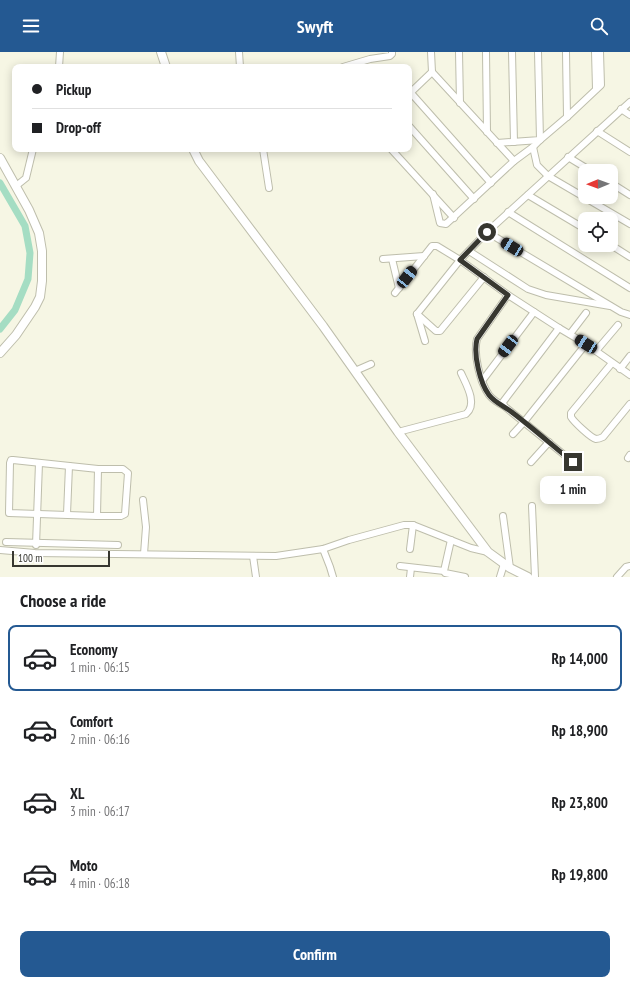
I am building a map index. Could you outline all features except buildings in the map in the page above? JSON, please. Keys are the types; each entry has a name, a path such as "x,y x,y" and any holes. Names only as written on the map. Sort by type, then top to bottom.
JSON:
{"street":[{"path":"59,64 60,52"},
{"path":"161,52 165,64"},
{"path":"239,52 240,64"},
{"path":"353,64 370,59 386,57 392,54 392,52"},
{"path":"431,52 432,72 514,161"},
{"path":"459,52 460,103"},
{"path":"486,52 487,132"},
{"path":"512,52 514,142"},
{"path":"538,52 540,140"},
{"path":"566,52 567,117"},
{"path":"595,52 596,90"},
{"path":"433,194 440,223 446,224 514,161 533,147 596,90 600,84 600,52"},
{"path":"412,92 432,72"},
{"path":"412,96 491,183"},
{"path":"417,314 460,260 487,232 630,102"},
{"path":"621,109 630,115"},
{"path":"412,129 474,199"},
{"path":"597,131 630,152"},
{"path":"497,143 540,140"},
{"path":"533,147 537,165 548,176 630,224"},
{"path":"16,186 26,178 32,152"},
{"path":"194,152 199,161 318,319 398,432 488,552 507,566 528,577"},
{"path":"263,152 269,188"},
{"path":"394,152 454,218"},
{"path":"568,157 580,164"},
{"path":"0,158 16,186 39,233 42,251 42,282 40,297 16,335 0,353"},
{"path":"618,187 630,195"},
{"path":"528,195 578,225"},
{"path":"508,212 630,288"},
{"path":"487,232 613,307 630,315"},
{"path":"392,258 397,291 432,246 435,245 460,260 508,295 586,344 630,375"},
{"path":"618,249 630,257"},
{"path":"468,251 528,289 613,307"},
{"path":"383,259 424,256"},
{"path":"417,314 436,330 440,331 484,277"},
{"path":"508,295 475,344 482,381 490,396 496,402 504,406 573,462"},
{"path":"482,381 534,312"},
{"path":"417,314 425,341"},
{"path":"570,334 586,314"},
{"path":"596,351 618,325"},
{"path":"504,406 503,400 559,328"},
{"path":"513,434 586,344"},
{"path":"620,368 630,356"},
{"path":"612,363 571,413 571,417 592,437 599,439 603,437 630,404"},
{"path":"355,371 371,364"},
{"path":"398,432 466,414 471,407 471,402 461,373"},
{"path":"531,462 549,442"},
{"path":"13,460 69,466 98,469 123,469 128,473 125,514 121,516 97,516 9,513 10,461 13,460"},
{"path":"35,553 39,463"},
{"path":"67,514 69,466"},
{"path":"97,516 98,469"},
{"path":"143,500 146,527 144,554"},
{"path":"532,506 535,577"},
{"path":"500,577 507,566 503,516"},
{"path":"0,550 35,553 276,556 322,549 394,527 413,525 471,548 488,552"},
{"path":"410,549 413,525"},
{"path":"447,574 451,540"},
{"path":"6,542 118,545"},
{"path":"322,549 330,567 332,577"},
{"path":"253,556 256,577"},
{"path":"400,566 465,577"},
{"path":"617,577 626,567 630,566"},
{"path":"410,577 411,568"}],"waterway":[{"path":"0,183 25,226 30,253 28,279 15,310 0,329"}],"route":[{"path":"487,232 460,260 508,295 475,344 479,371 486,389 496,402 504,406 573,462"}]}
